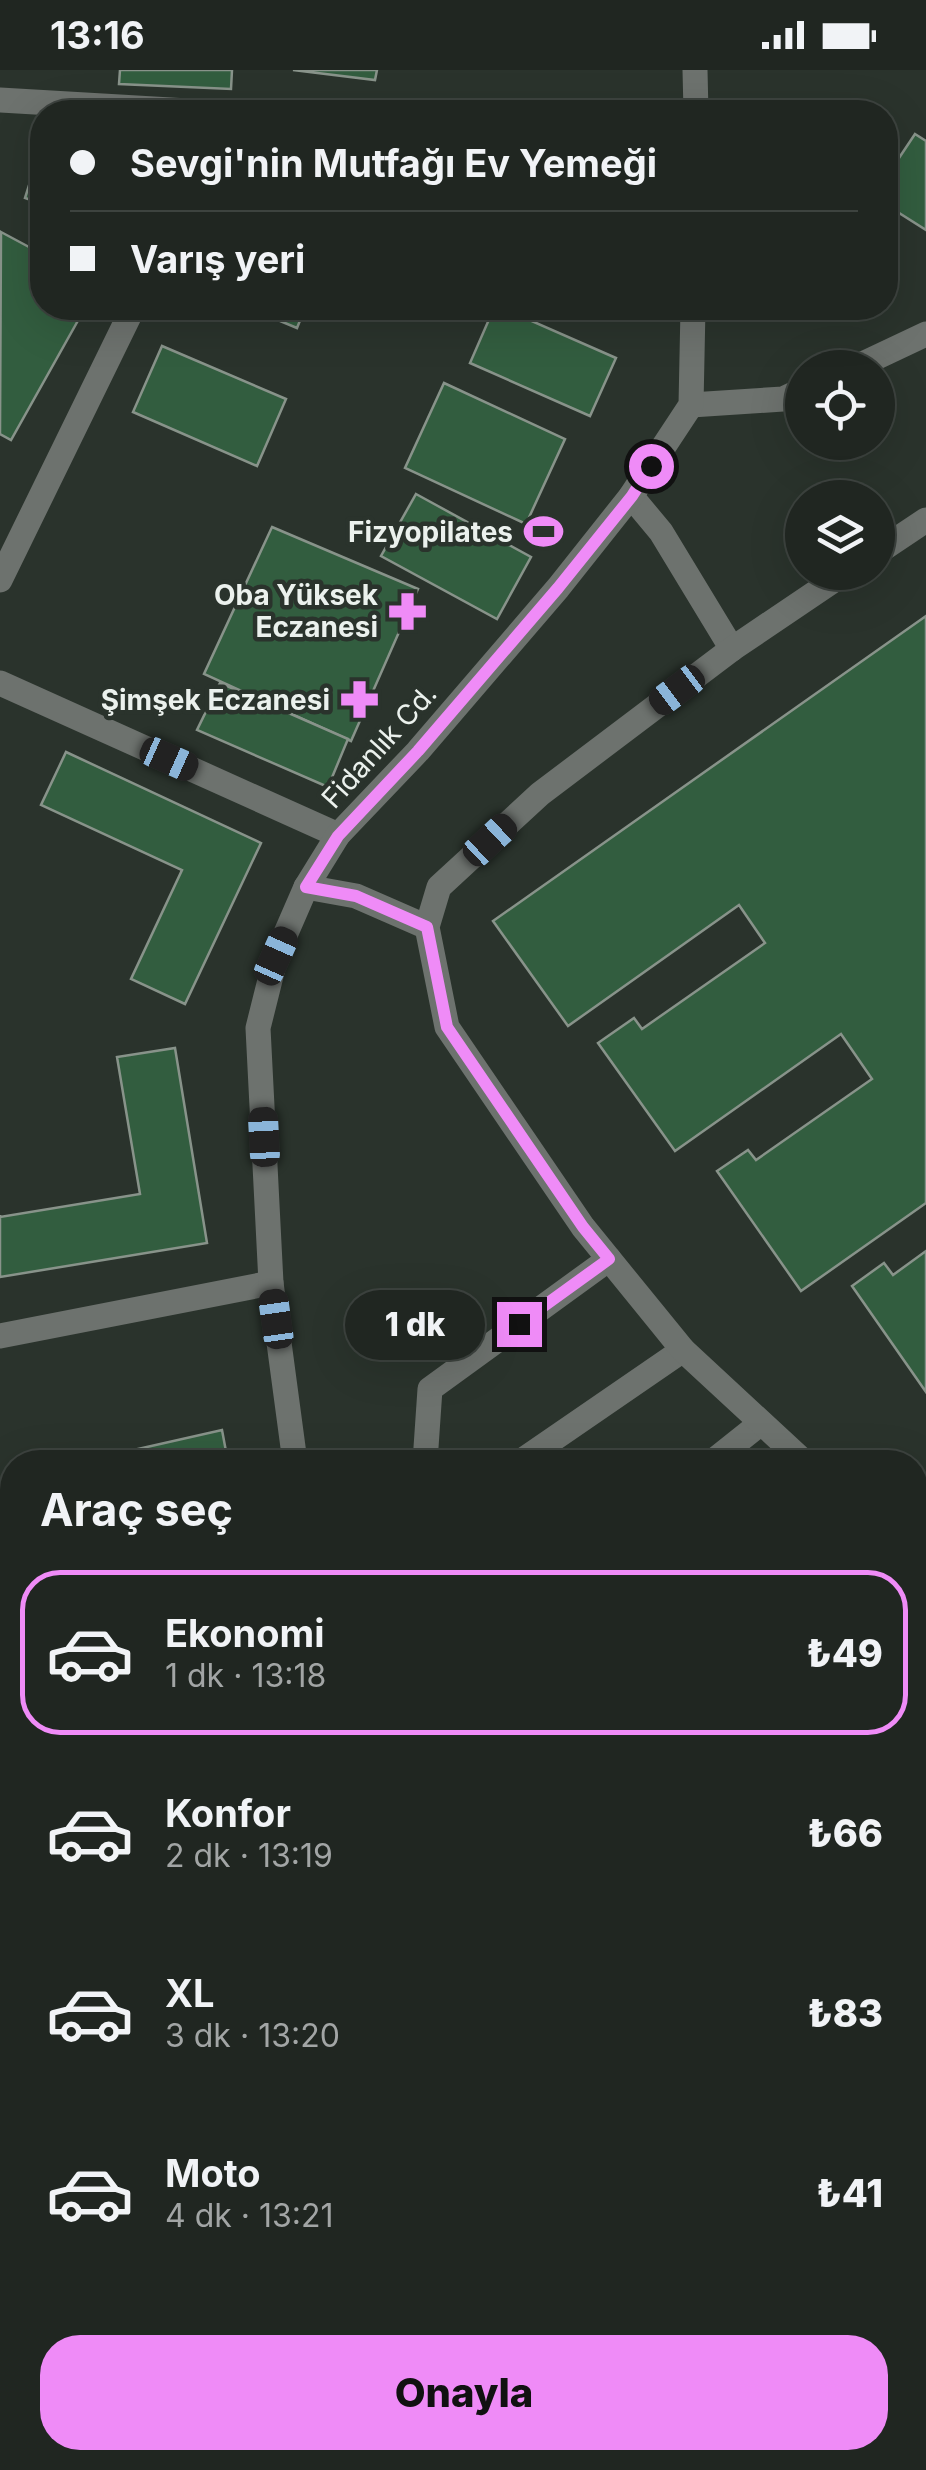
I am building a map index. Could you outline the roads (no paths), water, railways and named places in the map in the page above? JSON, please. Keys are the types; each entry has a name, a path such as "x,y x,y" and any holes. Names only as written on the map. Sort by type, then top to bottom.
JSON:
{"street":[{"path":"696,70 696,100"},
{"path":"0,100 30,102"},
{"path":"0,580 127,320"},
{"path":"693,320 691,405 785,398"},
{"path":"892,350 926,334"},
{"name":"Fidanlık Cd.","path":"293,1450 271,1283 258,1028 276,956 306,887 338,836 418,751 558,588 632,496 691,405"},
{"path":"632,496 661,532 732,648"},
{"path":"895,541 926,520"},
{"path":"791,1450 683,1350 583,1227 447,1027 427,927 440,887 526,808 732,648 819,590"},
{"path":"0,683 338,836"},
{"path":"306,887 356,896 427,927"},
{"path":"426,1450 430,1388 609,1259"},
{"path":"0,1336 271,1283"},
{"path":"537,1450 683,1350"},
{"path":"727,1450 761,1422"}],"place":[{"name":"Fizyopilates","path":"543,532"},
{"name":"Oba Yüksek Eczanesi","path":"408,611"},
{"name":"Şimşek Eczanesi","path":"360,700"}]}
